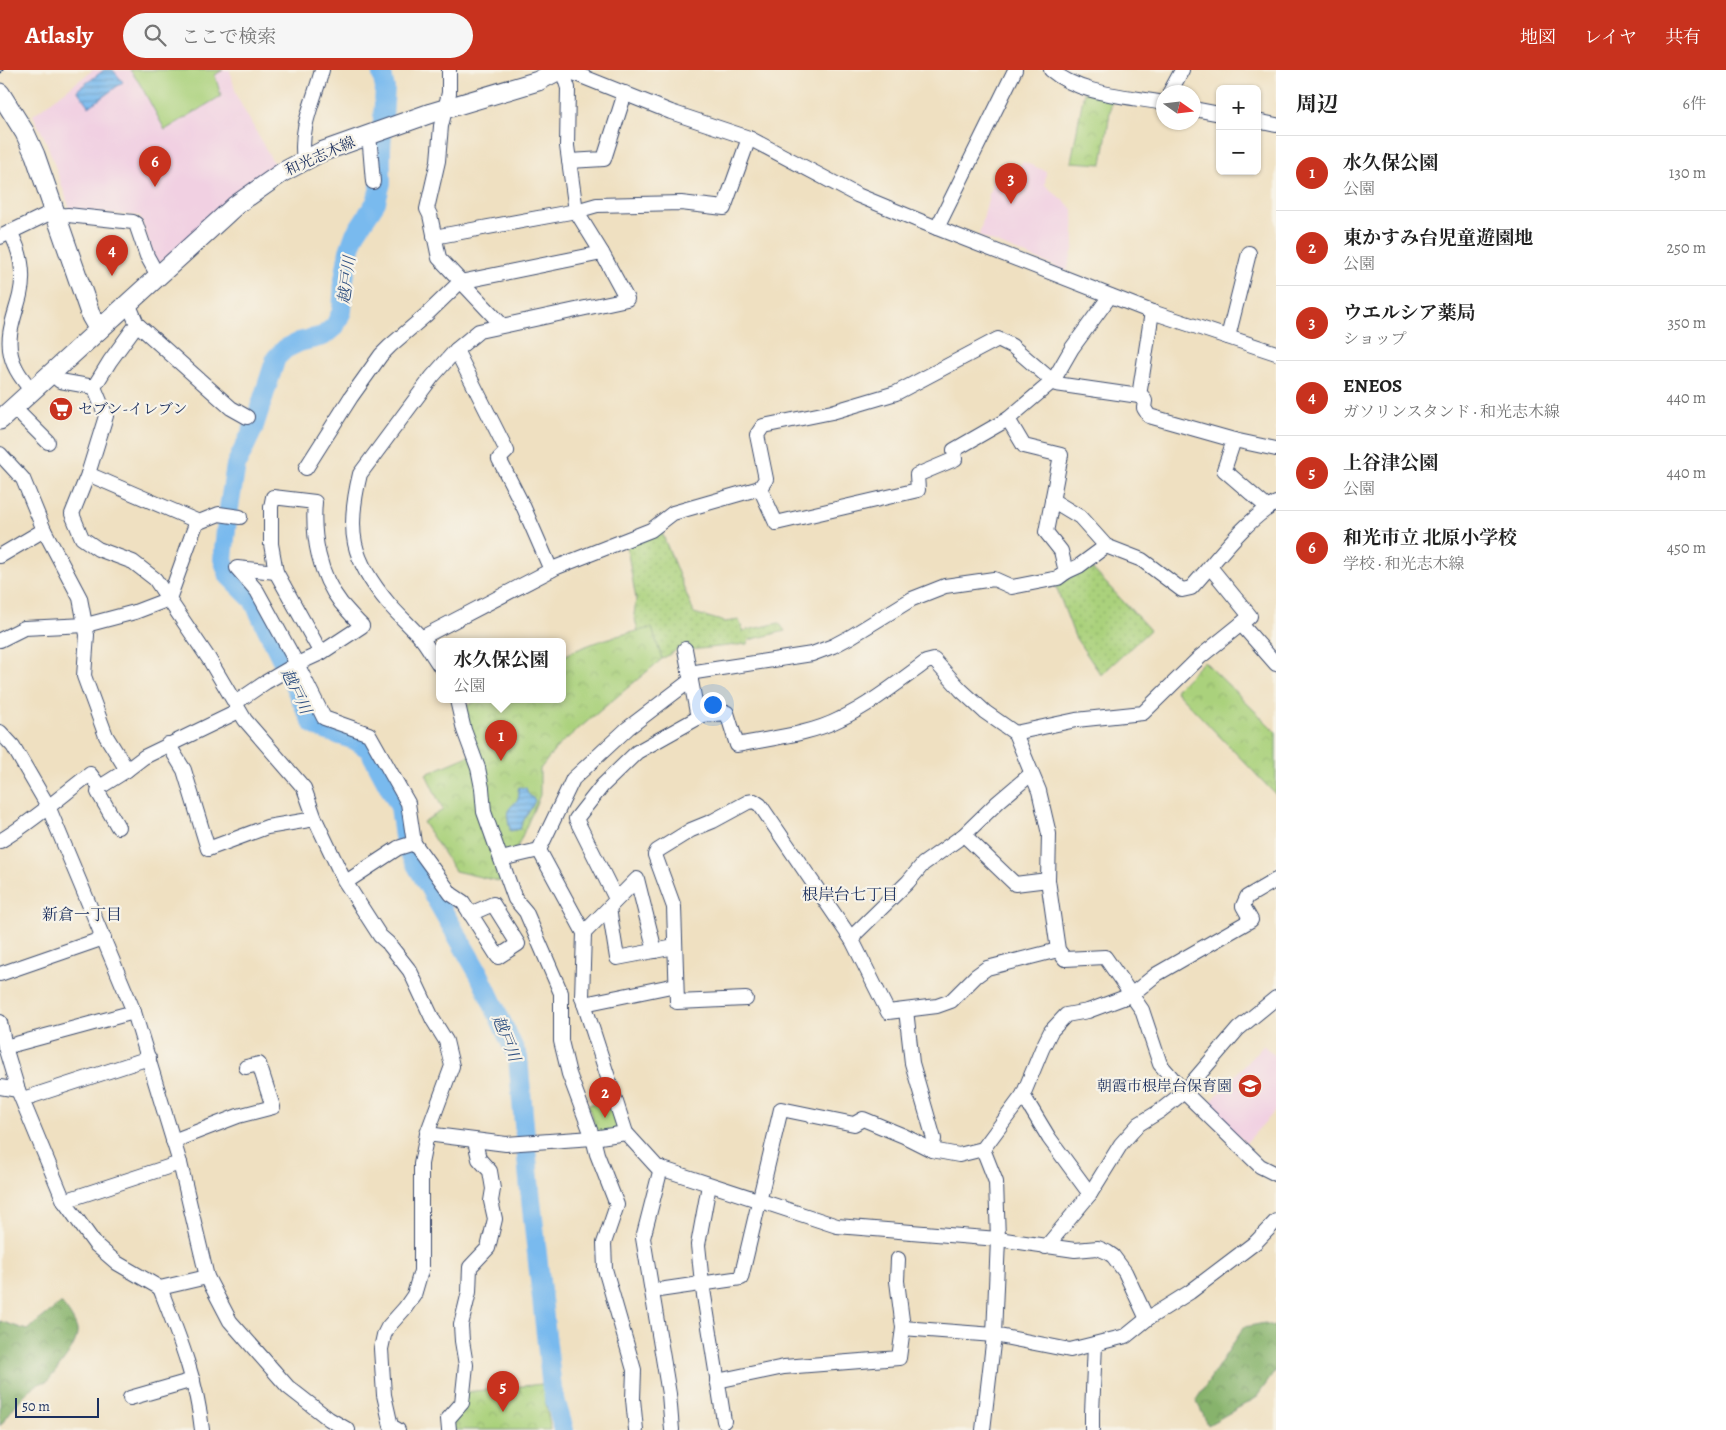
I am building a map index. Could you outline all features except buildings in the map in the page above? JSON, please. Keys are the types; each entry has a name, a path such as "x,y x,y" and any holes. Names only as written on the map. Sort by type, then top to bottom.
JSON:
{"main road":[{"name":"和光志木線","path":"0,420 236,205 282,172 321,152 446,109 538,81 561,70"},
{"path":"0,93 25,133 35,154 90,316 99,330"}],"street":[{"path":"304,160 302,136 322,70"},
{"path":"449,70 449,93 441,126 438,162 427,209 439,258 502,325"},
{"path":"436,660 421,638 389,604 362,566 355,550 352,514 360,474 432,377 456,350 479,331 627,300 602,253 576,211 566,146 568,88 561,70"},
{"path":"566,70 670,112 749,138 858,195 937,228 1152,312 1276,352"},
{"path":"937,228 1015,70"},
{"path":"1051,70 1064,80 1089,88 1156,101"},
{"path":"1174,85 1182,70"},
{"path":"569,161 604,159 625,93"},
{"path":"1201,110 1216,113"},
{"path":"1261,122 1276,125"},
{"path":"373,182 379,131"},
{"path":"434,237 597,206 681,203 724,208 749,138"},
{"path":"32,392 15,367 9,344 23,274 19,254 5,235 55,214 133,222 136,224 147,256 158,276"},
{"path":"306,468 351,397 381,355 460,282 602,253"},
{"path":"1228,337 1249,254"},
{"path":"760,488 776,523 918,490 917,476 955,459 954,450 1008,419 1053,380 1072,348 1110,296"},
{"path":"128,303 137,324 231,408 247,416"},
{"path":"1140,396 1152,312"},
{"path":"94,387 137,324"},
{"path":"421,638 551,570 651,530 673,513 760,488 766,478 757,435 763,426 832,412 896,393 998,339 1012,346 1056,384 1140,396 1145,401 1144,408 1149,416 1234,440 1276,449"},
{"path":"456,350 507,451 499,459 524,508 551,570"},
{"path":"52,374 60,381 94,387"},
{"path":"94,387 106,416 88,474 72,514 82,538 98,549 133,562 155,579 209,659 237,707 259,736 304,788 315,819 346,882 380,936 388,943 410,972 433,1020 446,1041 452,1066 428,1134 421,1164 421,1271 414,1295 388,1327 381,1349 384,1395 391,1426 398,1430"},
{"path":"14,408 48,442"},
{"path":"1008,419 1024,446 1062,455 1046,532 1061,551 1066,572"},
{"path":"1052,500 1080,517 1106,546 1142,560 1182,590 1191,588 1231,541 1272,505 1224,470 1234,440"},
{"path":"0,454 23,479 44,530 80,598 87,635 84,676 106,736 127,770"},
{"path":"88,474 197,521 219,514 238,516"},
{"path":"118,827 98,792 100,787 144,757 168,744 224,720 237,707 291,667 321,653 362,626 340,602 323,570 315,540 315,502 273,496 271,507 271,544 276,572 321,653"},
{"path":"0,640 24,628 86,625 135,612 169,599 197,521"},
{"path":"0,556 44,530"},
{"path":"539,850 573,778 628,728 690,676 812,654 850,637 912,599 945,586 994,579 1012,587 1058,578 1079,566 1106,546"},
{"path":"1015,733 1076,720 1142,713 1200,657 1250,616 1210,567"},
{"path":"276,572 237,568 256,592 291,667 324,718 369,734 408,803 408,845 451,894 463,902 470,914"},
{"path":"1241,624 1276,664"},
{"path":"685,648 698,718"},
{"path":"675,947 617,958 613,904 576,819 602,786 637,752 703,715 726,713 736,745 818,728 841,719 888,690 926,662 934,660 961,690 986,712 1015,733 1038,791 1049,834 1048,880 1058,950 1065,959 1105,957 1142,1010 1160,1064 1184,1092 1260,1166 1276,1174"},
{"path":"458,703 464,730 478,768 484,812 515,899 526,912 561,993 561,1040 569,1074 593,1138 597,1154 618,1206 604,1243 605,1269 634,1370 633,1399 636,1430"},
{"path":"0,732 13,746 48,806 134,1012 180,1163 207,1277 230,1321 288,1387 329,1419 348,1430"},
{"path":"168,744 184,770 208,849 267,827 315,819"},
{"path":"0,841 22,828 90,774 100,787"},
{"path":"852,940 856,933 908,882 923,864 964,835 998,802 1032,774"},
{"path":"746,999 676,1002 674,907 655,856 657,851 691,830 714,821 748,802 754,801 760,805 852,940 888,1012 937,1006 951,1001 976,976 987,968 1058,950"},
{"path":"964,835 1015,884 1048,880"},
{"path":"346,882 408,845"},
{"path":"501,858 539,850"},
{"path":"539,850 584,932 582,997 626,1133 657,1167 837,1226 900,1233 998,1240 1075,1250 1098,1248 1113,1256 1125,1272 1146,1319"},
{"path":"584,932 637,879 655,951"},
{"path":"652,1290 742,1278 781,1109 854,1124 863,1119 932,1150 959,1155 983,1148 1023,1095 1051,1031 1066,1015 1088,1011 1131,995 1156,974 1251,920 1243,906 1247,897 1276,880"},
{"path":"0,974 104,938"},
{"path":"584,1004 676,985"},
{"path":"1046,1247 1090,1194 1121,1144 1139,1124 1160,1111 1184,1092 1238,1029 1276,998"},
{"path":"906,1010 912,1064 934,1139 932,1150"},
{"path":"5,1047 134,1012"},
{"path":"0,1022 5,1047 21,1094 64,1201 95,1244 117,1263 160,1288 193,1380 200,1409 202,1430"},
{"path":"0,1086 21,1094 149,1058"},
{"path":"173,1141 238,1116 273,1107 259,1064 246,1067"},
{"path":"1023,1095 1049,1138 1090,1194"},
{"path":"428,1134 506,1144 593,1138 626,1133"},
{"path":"449,1430 448,1419 462,1403 466,1364 461,1325 469,1292 470,1267 488,1248 495,1219 491,1202 493,1188 490,1171 479,1159 475,1141"},
{"path":"983,1148 996,1182 998,1240 994,1335 983,1430"},
{"path":"64,1201 180,1163"},
{"path":"661,1168 643,1238 669,1394 672,1430"},
{"path":"709,1185 698,1245 702,1283 724,1421"},
{"path":"903,1328 994,1335 1070,1350 1126,1336 1146,1319 1190,1292 1256,1242 1276,1221"},
{"path":"717,1381 784,1367 898,1358 903,1328 897,1281 898,1259"},
{"path":"160,1288 207,1277"},
{"path":"1092,1430 1095,1344"},
{"path":"130,1398 193,1380"}],"shaded area":[{"path":"93,70 231,70 237,97 274,164 160,263 156,262 140,216 70,209 46,141 33,115"},
{"path":"1023,162 1046,171 1045,185 1073,209 1074,246 1067,271 979,236 995,170 1008,173"},
{"name":"朝霞市根岸台保育園","path":"1263,1045 1276,1057 1276,1110 1246,1143 1206,1107"}],"green space":[{"path":"130,70 223,70 215,75 221,96 165,130 140,84"},
{"path":"1084,92 1112,99 1102,164 1071,162"},
{"path":"660,528 694,613 725,622 739,620 743,631 779,623 785,631 749,640 747,644 690,650 688,643 662,659 652,629 638,631 634,615 636,599 626,543"},
{"path":"1089,565 1150,630 1101,675 1075,637 1055,584 1064,582"},
{"path":"652,628 662,659 558,746 540,769 540,795 517,848 508,851 490,847 502,882 455,871 423,822 443,810 426,774 473,754 459,710 472,703 566,703 566,655 606,639"},
{"path":"1204,661 1276,732 1276,795 1175,690"},
{"path":"612,1099 622,1131 597,1134 588,1105"},
{"path":"61,1303 76,1327 77,1336 75,1343 67,1357 48,1381 33,1387 0,1426 0,1321 27,1330"},
{"path":"1265,1323 1276,1327 1276,1370 1256,1398 1208,1425 1196,1400 1244,1327"},
{"path":"542,1384 551,1430 453,1430 453,1419 465,1392"}],"water":[{"path":"104,70 113,70 123,82 89,107 77,90"},
{"path":"519,787 526,788 528,794 535,800 520,829 510,831 508,811 519,797"}],"waterway":[{"name":"越戸川","path":"381,70 385,88 381,183 376,202 355,234 349,251 344,279 342,311 335,326 323,336 299,342 285,349 276,358 253,429 236,465 223,559 229,576 253,600 313,724 355,740 369,749 400,807 405,845 479,974 518,1058 530,1191 552,1389 564,1430"}],"place":[{"name":"和光市立 北原小学校","path":"155,187"},
{"name":"ウエルシア薬局","path":"1011,204"},
{"name":"ENEOS","path":"112,276"},
{"name":"セブン-イレブン","path":"61,409"},
{"name":"水久保公園","path":"501,761"},
{"name":"朝霞市根岸台保育園","path":"1250,1086"},
{"name":"東かすみ台児童遊園地","path":"605,1118"},
{"name":"上谷津公園","path":"503,1412"}],"district":[{"name":"根岸台七丁目","path":"850,894"},
{"name":"新倉一丁目","path":"82,914"}]}
